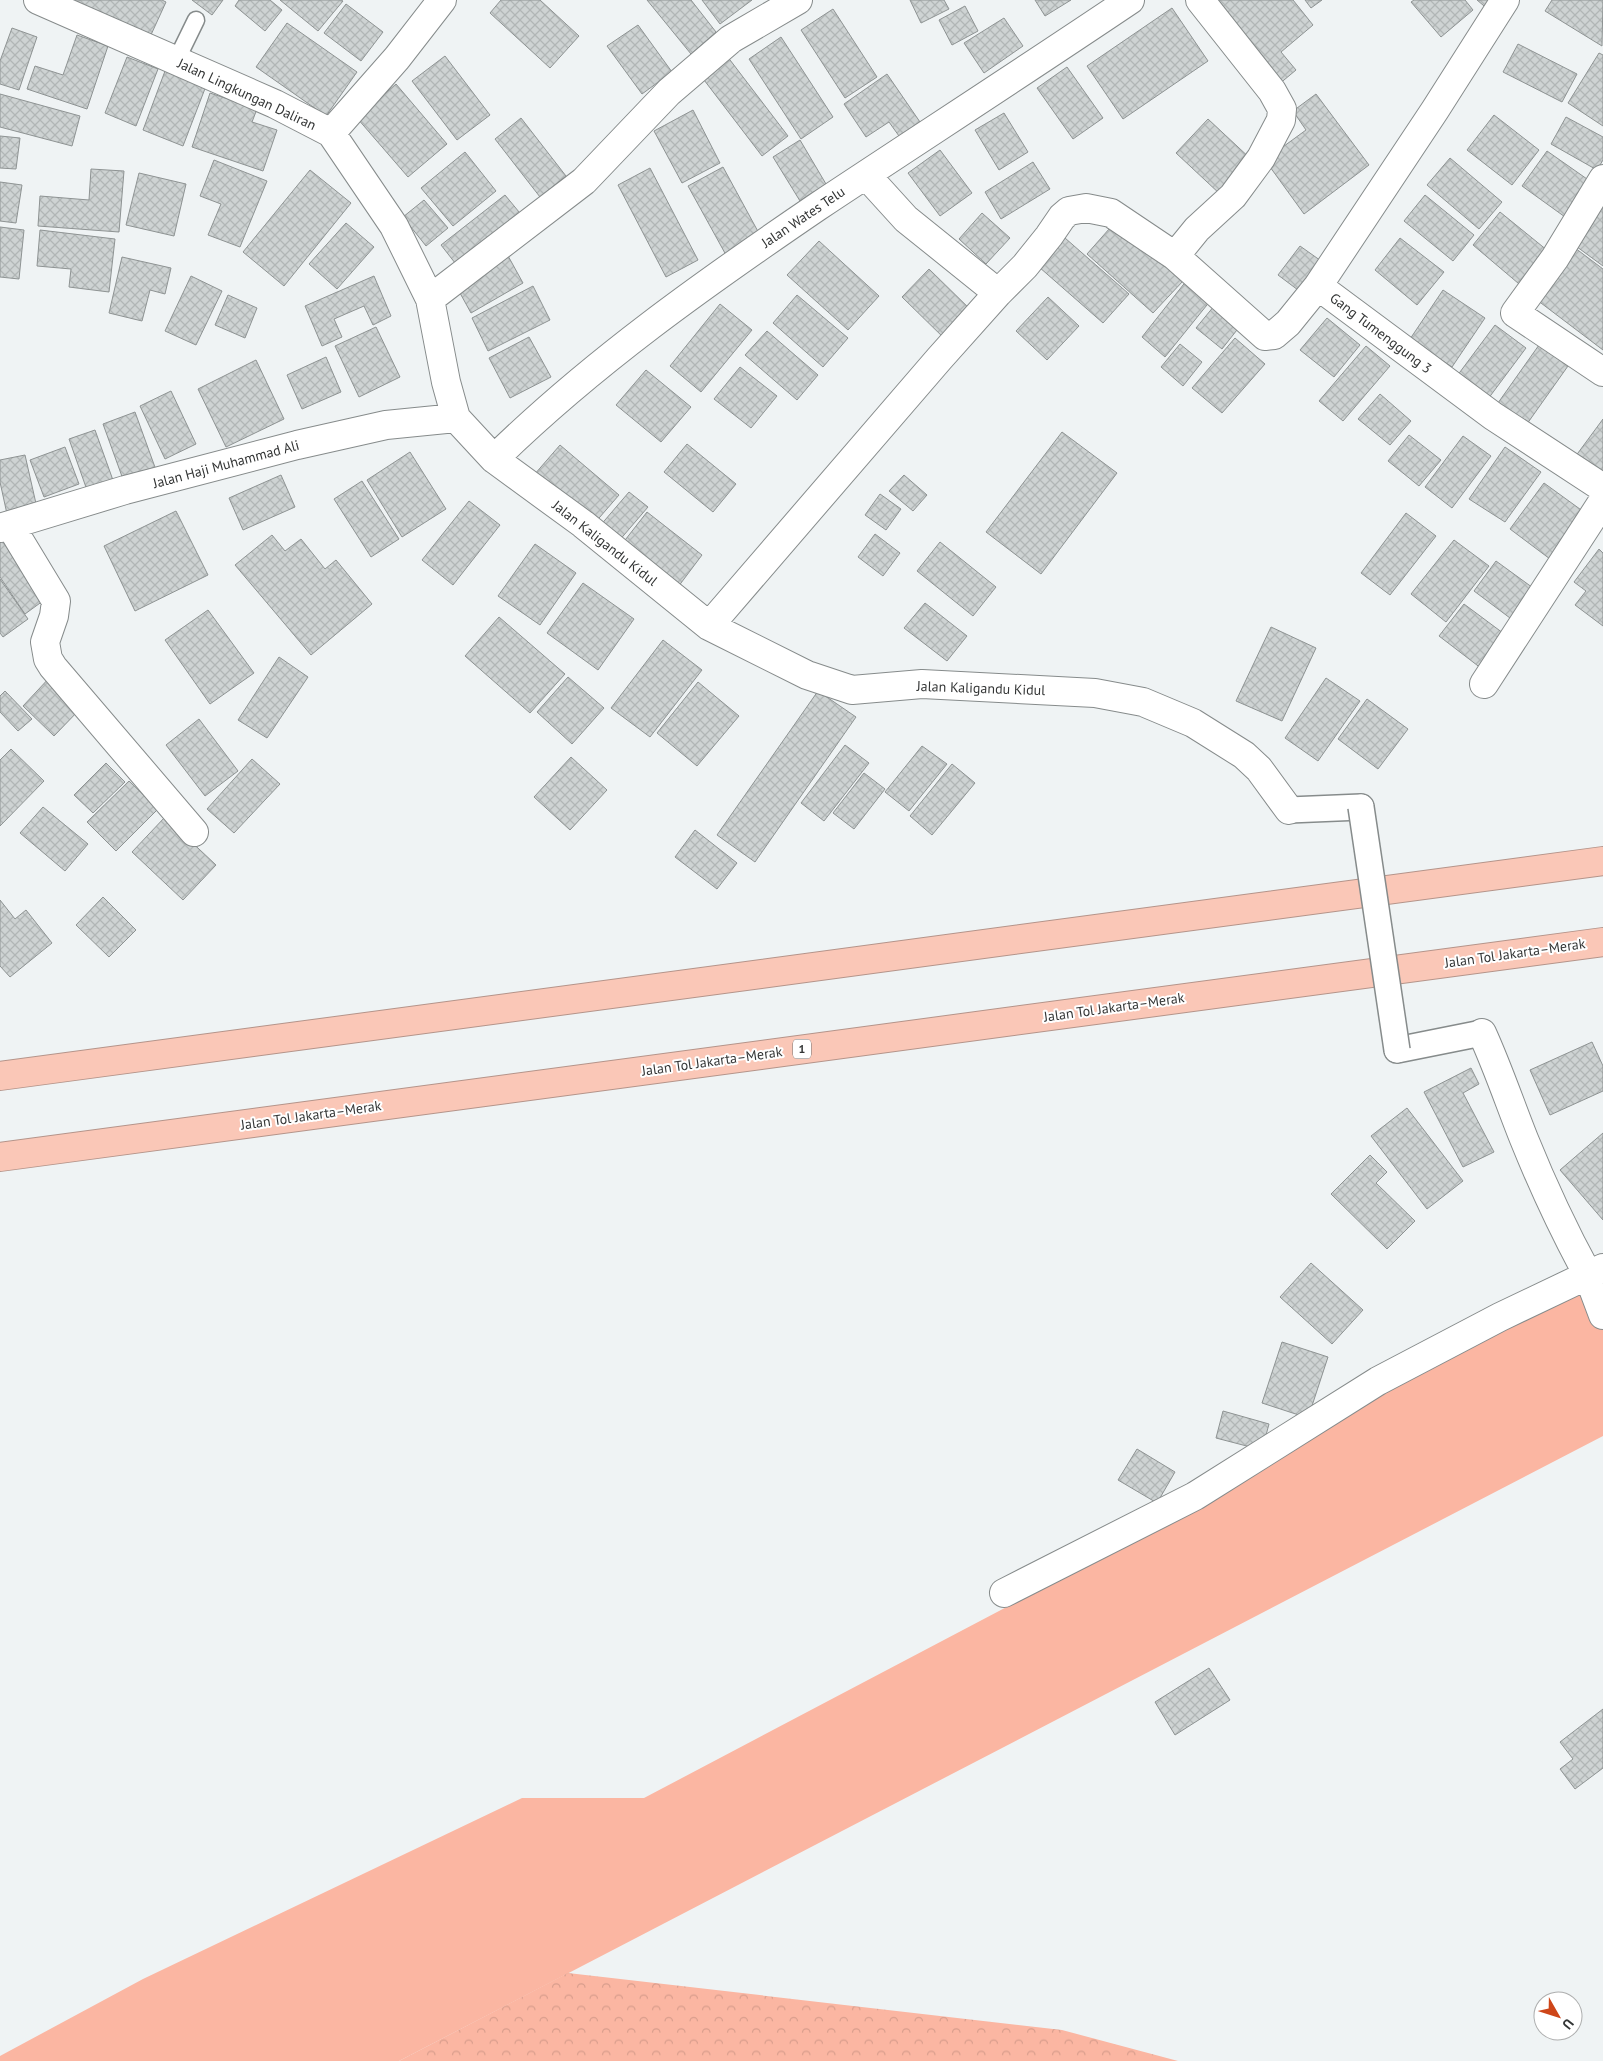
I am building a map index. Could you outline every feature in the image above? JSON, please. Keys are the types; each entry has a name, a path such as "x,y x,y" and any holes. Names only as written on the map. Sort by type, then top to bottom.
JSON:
{"highway":[{"path":"0,1076 1603,861"},
{"name":"Jalan Tol Jakarta–Merak","path":"0,1157 1603,942"}],"street":[{"name":"Jalan Lingkungan Daliran","path":"38,0 275,104 331,133 394,226 430,299 444,372 456,418"},
{"path":"331,133 396,58 442,0"},
{"path":"430,299 584,180 669,92 731,39 798,0"},
{"name":"Jalan Wates Telu","path":"494,459 529,425 650,324 750,252 1130,0"},
{"path":"1175,256 1197,229 1233,196 1261,158 1281,120 1282,108 1272,91 1200,0"},
{"name":"Gang Tumenggung 3","path":"1505,0 1435,110 1318,286 1493,416 1603,488"},
{"path":"866,175 906,219 998,293"},
{"path":"1603,180 1555,258 1515,312 1603,372"},
{"path":"709,626 998,293 1025,266 1062,217 1069,211 1086,208 1111,213 1175,256 1265,336 1274,335 1288,323 1318,286"},
{"name":"Jalan Kaligandu Kidul","path":"456,418 494,459 583,524 709,626 807,675 852,690 922,684 1095,693 1143,702 1193,723 1244,755 1259,769 1289,810"},
{"name":"Jalan Haji Muhammad Ali","path":"5,526 125,490 296,445 386,425 456,418"},
{"path":"1484,684 1603,501"},
{"path":"5,526 56,601 54,616 46,642 48,659 194,832"},
{"path":"1289,810 1361,807 1397,1050 1482,1033 1499,1070 1524,1140 1559,1219 1595,1271 1603,1315"},
{"path":"1004,1593 1195,1496 1378,1381 1500,1317 1595,1271"}],"lane":[{"path":"176,61 196,20"}],"green space":[{"path":"1603,1268 1603,1436 399,2061 0,2061 0,2056 143,1979 522,1798 644,1798 1077,1570"},
{"path":"568,1973 1062,2030 1178,2061 399,2061"}],"building":[{"path":"72,0 162,0 166,2 150,37"},
{"path":"192,0 223,0 212,15"},
{"path":"239,0 270,0 282,10 265,31 235,6"},
{"path":"280,0 341,0 343,1 318,31"},
{"path":"501,0 540,0 579,36 550,68 490,13"},
{"path":"647,0 691,0 716,32 691,54"},
{"path":"702,0 752,0 720,24"},
{"path":"910,0 944,0 949,9 921,23"},
{"path":"1035,0 1071,0 1045,16"},
{"path":"1209,0 1293,0 1313,25 1281,52 1296,70 1278,85"},
{"path":"1305,0 1322,0 1311,8"},
{"path":"1414,0 1465,0 1473,10 1441,37 1411,2"},
{"path":"1477,0 1500,0 1490,11"},
{"path":"1552,0 1603,0 1602,46 1545,11"},
{"path":"346,4 383,32 361,61 324,33"},
{"path":"965,6 978,31 952,45 939,20"},
{"path":"1172,8 1208,61 1123,119 1087,66"},
{"path":"833,9 877,77 845,98 801,30"},
{"path":"1004,18 1023,46 984,73 964,43"},
{"path":"287,23 357,72 326,116 256,67"},
{"path":"638,25 672,72 642,94 607,46"},
{"path":"12,28 37,37 19,90 0,84 0,61"},
{"path":"77,35 108,46 87,109 27,89 35,66 63,75"},
{"path":"781,37 833,117 801,139 749,59"},
{"path":"1518,44 1577,74 1562,102 1503,72"},
{"path":"1599,53 1603,55 1603,126 1568,103"},
{"path":"445,56 490,115 457,140 412,81"},
{"path":"727,56 788,136 762,156 701,76"},
{"path":"127,57 158,69 136,126 105,113"},
{"path":"1067,67 1103,118 1073,139 1037,88"},
{"path":"165,71 206,86 183,146 143,130"},
{"path":"887,74 920,122 899,136 889,122 866,137 844,104"},
{"path":"396,84 447,144 408,177 357,118"},
{"path":"210,93 257,109 252,122 277,130 263,171 192,147"},
{"path":"0,94 80,116 72,146 0,127"},
{"path":"1316,94 1369,165 1304,214 1265,160 1306,130 1293,111"},
{"path":"693,110 720,163 682,183 654,131"},
{"path":"1004,113 1028,152 999,170 975,130"},
{"path":"1494,115 1539,150 1512,185 1467,150"},
{"path":"1566,117 1603,137 1603,160 1597,170 1551,144"},
{"path":"521,118 566,176 540,197 495,139"},
{"path":"1208,119 1253,161 1221,195 1176,153"},
{"path":"0,136 20,138 16,169 0,168"},
{"path":"800,140 826,184 800,201 773,157"},
{"path":"940,150 972,193 940,216 908,173"},
{"path":"1547,151 1597,186 1572,222 1522,186"},
{"path":"465,152 496,191 453,226 421,188"},
{"path":"1450,158 1502,202 1479,229 1427,185"},
{"path":"214,160 267,181 240,247 208,235 221,204 200,196"},
{"path":"1033,162 1050,189 1001,219 985,192"},
{"path":"723,167 761,237 726,255 688,186"},
{"path":"650,168 698,260 666,277 618,185"},
{"path":"91,169 124,171 119,232 38,226 40,196 89,200"},
{"path":"310,170 351,203 284,286 243,252"},
{"path":"139,173 186,184 174,236 126,225"},
{"path":"0,182 22,185 16,223 0,221"},
{"path":"505,195 524,218 459,268 441,245"},
{"path":"1425,195 1474,235 1453,261 1404,221"},
{"path":"1603,195 1603,266 1569,241"},
{"path":"424,200 448,228 426,246 403,217"},
{"path":"1500,212 1553,255 1525,289 1473,245"},
{"path":"982,213 1010,238 986,264 959,239"},
{"path":"1117,220 1183,281 1153,313 1087,254"},
{"path":"346,223 374,247 337,289 309,264"},
{"path":"0,227 24,230 19,279 0,277"},
{"path":"40,230 115,239 109,292 69,287 71,269 37,266"},
{"path":"1065,238 1129,294 1103,323 1039,267"},
{"path":"1400,238 1444,272 1417,305 1375,270"},
{"path":"819,241 879,296 848,330 787,275"},
{"path":"1300,246 1324,263 1302,293 1278,275"},
{"path":"1575,248 1603,269 1603,350 1537,300"},
{"path":"507,254 523,283 471,313 455,284"},
{"path":"122,257 171,268 165,294 150,290 142,321 109,313"},
{"path":"929,269 975,314 948,342 902,297"},
{"path":"191,276 222,291 196,345 165,331"},
{"path":"374,276 391,316 373,325 364,306 334,319 342,337 322,346 305,306"},
{"path":"1187,280 1211,300 1165,357 1142,337"},
{"path":"533,286 550,320 488,351 472,318"},
{"path":"1443,290 1485,318 1452,367 1410,339"},
{"path":"228,295 257,308 245,338 215,325"},
{"path":"797,295 848,338 823,367 773,323"},
{"path":"1048,297 1079,326 1047,360 1016,331"},
{"path":"1219,300 1244,321 1222,349 1196,328"},
{"path":"720,304 752,330 701,392 670,366"},
{"path":"1327,318 1360,345 1334,377 1300,350"},
{"path":"1495,325 1526,348 1488,399 1457,376"},
{"path":"376,327 400,377 359,397 335,346"},
{"path":"767,331 818,375 797,400 745,355"},
{"path":"529,337 551,377 510,398 489,358"},
{"path":"1235,338 1265,364 1222,413 1192,388"},
{"path":"1180,344 1202,362 1183,386 1161,367"},
{"path":"1539,345 1568,366 1522,431 1493,410"},
{"path":"1366,346 1390,366 1343,421 1319,401"},
{"path":"326,357 341,392 302,409 287,375"},
{"path":"256,360 284,419 226,447 198,389"},
{"path":"740,367 777,396 751,428 714,399"},
{"path":"646,370 691,407 661,442 616,405"},
{"path":"171,391 196,444 165,459 140,406"},
{"path":"1380,394 1411,421 1390,445 1358,419"},
{"path":"135,412 156,470 124,482 103,424"},
{"path":"1603,419 1603,477 1575,457"},
{"path":"95,430 114,483 88,493 69,439"},
{"path":"1062,432 1117,473 1041,574 986,532"},
{"path":"1409,435 1441,460 1419,486 1388,461"},
{"path":"1463,436 1491,456 1452,508 1425,487"},
{"path":"687,444 736,484 713,512 664,472"},
{"path":"560,445 619,495 593,525 534,475"},
{"path":"65,447 79,484 44,497 30,460"},
{"path":"1505,447 1541,472 1505,522 1469,499"},
{"path":"410,452 446,509 402,537 367,480"},
{"path":"25,455 37,508 7,514 0,482 0,460"},
{"path":"281,475 295,507 243,530 229,498"},
{"path":"904,475 927,495 913,511 889,491"},
{"path":"362,481 399,539 371,557 334,499"},
{"path":"1544,483 1584,512 1550,559 1510,529"},
{"path":"629,492 648,507 618,542 599,527"},
{"path":"880,494 901,509 886,530 865,515"},
{"path":"469,501 500,525 453,585 422,560"},
{"path":"176,511 208,575 135,611 104,546"},
{"path":"647,512 702,555 678,587 622,544"},
{"path":"1406,513 1436,536 1390,595 1361,573"},
{"path":"875,534 900,553 883,576 858,557"},
{"path":"272,535 285,551 301,539 325,569 336,560 372,604 311,655 235,565"},
{"path":"6,537 47,598 25,614 0,577 0,541"},
{"path":"1454,540 1489,566 1446,622 1411,594"},
{"path":"940,542 996,587 973,616 917,571"},
{"path":"535,544 576,573 540,625 498,596"},
{"path":"1599,549 1603,553 1603,626 1575,605 1586,591 1574,582"},
{"path":"1496,561 1540,593 1518,624 1474,591"},
{"path":"0,579 28,619 3,637 0,633"},
{"path":"583,583 634,619 598,670 547,633"},
{"path":"925,603 967,636 947,661 904,628"},
{"path":"1464,604 1511,639 1486,672 1439,636"},
{"path":"208,610 254,673 210,704 165,640"},
{"path":"499,617 565,674 530,713 465,656"},
{"path":"1271,627 1316,648 1282,721 1236,701"},
{"path":"663,640 702,670 650,737 611,708"},
{"path":"279,657 308,677 267,738 238,720"},
{"path":"51,676 82,707 54,736 23,706"},
{"path":"568,677 604,708 572,744 537,712"},
{"path":"1326,678 1360,701 1318,761 1285,738"},
{"path":"698,682 739,716 697,766 657,733"},
{"path":"5,691 32,719 18,731 0,712 0,696"},
{"path":"818,691 856,717 755,862 717,835"},
{"path":"1367,699 1408,729 1378,769 1338,739"},
{"path":"199,719 238,771 205,796 166,745"},
{"path":"845,745 869,763 824,821 801,803"},
{"path":"922,746 947,764 909,811 885,792"},
{"path":"11,749 44,781 0,826 0,760"},
{"path":"571,757 607,790 570,830 534,797"},
{"path":"252,759 280,784 234,833 207,809"},
{"path":"106,763 125,782 93,813 74,795"},
{"path":"952,764 975,783 932,835 910,816"},
{"path":"864,773 885,789 854,829 833,813"},
{"path":"129,781 158,809 116,851 87,822"},
{"path":"43,807 88,844 65,871 20,833"},
{"path":"165,817 216,865 183,900 132,852"},
{"path":"695,830 737,863 717,889 675,857"},
{"path":"103,897 136,930 109,957 76,925"},
{"path":"0,900 15,919 26,910 52,943 10,977 0,966"},
{"path":"1592,1042 1603,1066 1603,1091 1550,1115 1530,1070"},
{"path":"1471,1068 1479,1084 1463,1093 1494,1152 1463,1167 1424,1092"},
{"path":"1407,1108 1463,1181 1427,1209 1371,1136"},
{"path":"1603,1133 1603,1220 1560,1170"},
{"path":"1370,1155 1387,1172 1376,1183 1415,1221 1387,1249 1331,1194"},
{"path":"1311,1263 1363,1310 1332,1344 1280,1297"},
{"path":"1282,1342 1328,1357 1308,1418 1262,1403"},
{"path":"1223,1411 1269,1424 1262,1450 1216,1438"},
{"path":"1137,1449 1175,1472 1157,1503 1118,1480"},
{"path":"1209,1668 1230,1700 1175,1735 1155,1702"},
{"path":"1603,1709 1603,1768 1575,1789 1560,1769 1573,1759 1560,1742"}]}
